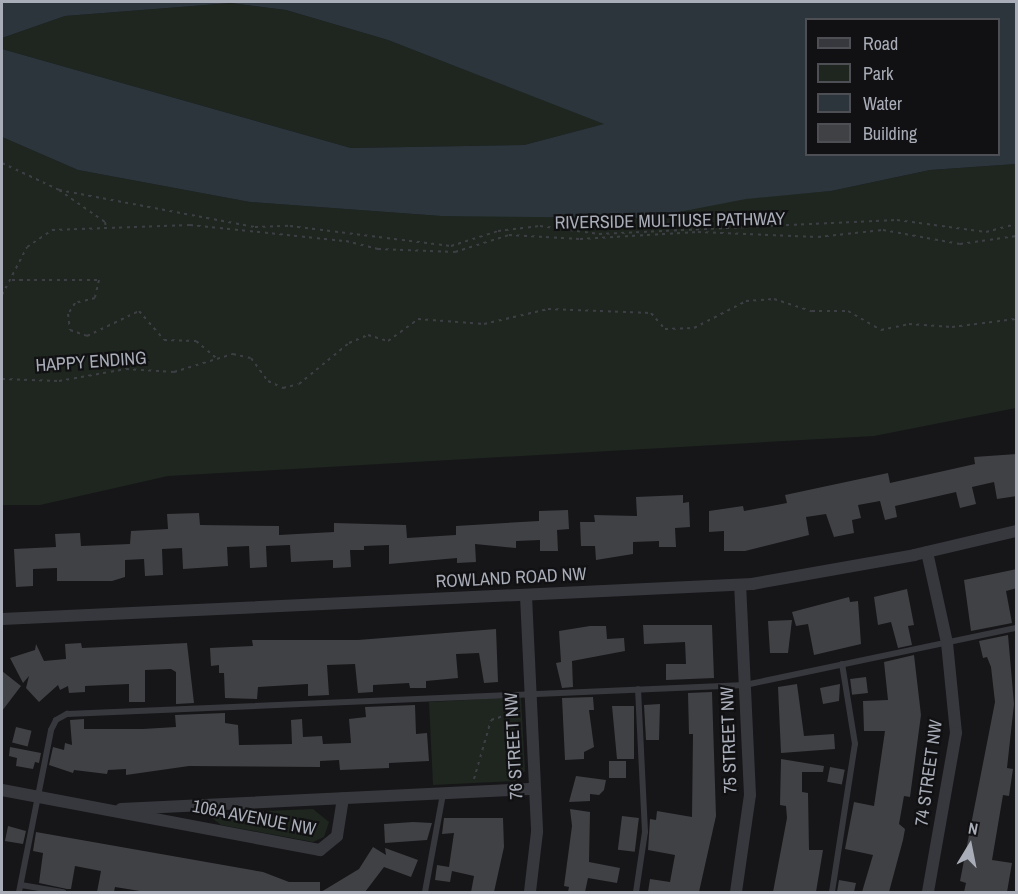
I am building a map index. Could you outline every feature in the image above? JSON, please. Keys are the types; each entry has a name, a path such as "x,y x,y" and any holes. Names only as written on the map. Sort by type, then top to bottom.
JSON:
{"street":[{"name":"ROWLAND ROAD NW","path":"2,619 740,585 927,552 1017,531"},
{"name":"74 STREET NW","path":"927,552 947,643 956,733 928,892"},
{"name":"75 STREET NW","path":"736,892 750,795 740,585"},
{"name":"76 STREET NW","path":"526,596 537,832 530,892"},
{"name":"106A AVENUE NW","path":"121,809 535,789"},
{"name":"106A AVENUE NW","path":"2,790 121,809 320,850 337,836 343,798"}],"lane":[{"path":"19,892 36,796 51,730 56,720 67,714 745,685 1017,628"},
{"path":"832,892 855,744 842,664"},
{"path":"636,892 645,831 638,689"},
{"path":"425,892 443,793"},
{"path":"21,885 63,892"}],"path":[{"path":"2,163 59,190 105,222 106,228"},
{"path":"59,190 255,227 290,226 451,246 498,231 540,226 598,234 897,220 986,232 1017,224"},
{"name":"RIVERSIDE MULTIUSE PATHWAY","path":"2,295 27,247 38,235 52,230 190,225 420,251 455,252 509,235 580,239 698,231 818,237 883,230 960,244 1017,236"},
{"path":"11,280 99,280 95,298 75,303 68,314 69,330 87,336 139,311 164,340 196,341 216,358"},
{"name":"HAPPY ENDING","path":"2,379 59,381 126,369 174,372 216,358 252,358 268,381 283,388 299,384 349,343 368,335 388,341 418,319 484,324 548,309 651,313 665,329 694,328 746,301 774,298 812,311 848,311 881,330 909,324 952,327 1017,319"},
{"path":"474,782 491,720 520,711"}],"green space":[{"path":"231,3 286,10 388,40 605,124 524,145 351,148 2,49 2,38 65,16"},
{"path":"2,137 78,170 250,202 441,216 537,216 831,191 930,170 1016,164 1016,408 874,436 168,476 40,505 2,505"},
{"path":"521,697 525,771 516,781 433,785 429,702"},
{"path":"313,809 329,822 324,837 313,842 221,825 212,818 216,813"}],"water":[{"path":"2,2 1016,2 1016,164 930,170 831,191 746,199 648,218 441,216 250,202 78,170 2,137 2,49 351,148 524,145 604,124 388,40 286,10 231,3 65,16 2,38"}],"building":[{"path":"1017,454 1017,496 997,499 994,482 972,487 976,504 960,508 956,492 895,506 897,517 885,520 880,501 858,505 861,518 852,520 854,533 834,537 826,514 806,517 809,535 745,551 724,551 724,531 709,532 709,511 743,506 744,511 787,503 785,495 888,473 890,483 975,464 974,457"},
{"path":"683,495 683,503 689,502 690,527 675,528 676,547 659,547 659,541 633,542 633,554 596,560 595,546 581,546 580,522 595,522 594,515 637,516 636,497"},
{"path":"568,510 569,529 557,530 558,551 540,551 540,540 516,541 516,548 475,544 476,562 457,563 457,558 389,564 389,545 364,546 364,550 350,550 351,567 333,568 333,560 291,562 290,545 266,546 267,567 250,568 249,546 227,547 228,566 183,569 182,548 162,549 163,575 145,576 144,559 125,560 125,577 112,581 57,581 57,568 33,569 33,586 16,587 14,549 56,547 55,534 80,533 81,546 130,544 131,531 168,529 167,514 199,513 200,525 279,526 279,535 334,532 334,523 406,525 407,538 456,535 456,526 539,521 539,511"},
{"path":"1017,569 1017,588 1006,591 1012,623 971,631 964,580"},
{"path":"907,589 914,625 908,626 912,645 898,648 891,622 878,625 874,597"},
{"path":"849,597 850,602 858,601 861,644 814,655 808,624 796,626 792,612"},
{"path":"792,620 788,653 770,653 768,621"},
{"path":"643,625 712,625 714,678 666,680 666,664 686,664 685,642 644,644"},
{"path":"606,626 607,639 624,638 625,651 572,661 573,687 562,688 556,663 561,662 559,631"},
{"path":"496,629 498,682 484,683 479,653 456,654 458,678 426,681 426,688 410,688 409,683 373,685 373,692 358,693 355,664 327,665 329,695 308,696 308,684 258,687 257,699 225,698 224,673 219,673 219,665 211,666 210,648 253,646 252,640 358,640"},
{"path":"1008,635 1014,704 1007,768 1013,769 1009,796 1003,795 992,860 1012,863 1007,892 964,892 966,883 960,881 995,702 991,667 987,657 983,658 979,641"},
{"path":"81,643 82,648 187,643 194,703 176,704 176,672 171,669 145,670 145,702 129,702 129,684 85,686 85,692 69,693 68,686 60,690 58,685 39,702 26,688 29,676 23,683 10,658 35,650 36,644 44,661 66,659 65,644"},
{"path":"914,655 921,715 910,797 904,796 899,824 905,829 903,840 889,892 862,892 873,855 845,849 854,802 874,806 885,731 864,731 863,701 888,700 884,662"},
{"path":"2,671 21,686 2,711"},
{"path":"866,677 868,693 852,695 850,679"},
{"path":"797,684 804,736 834,734 835,749 781,753 778,687"},
{"path":"840,684 839,701 823,704 820,688"},
{"path":"712,692 716,816 699,892 648,892 650,879 670,882 675,855 648,850 650,819 656,820 657,811 692,817 693,734 689,734 688,693"},
{"path":"593,697 594,710 589,710 594,747 584,752 584,759 565,760 562,698"},
{"path":"660,704 659,740 646,740 644,705"},
{"path":"415,705 416,734 427,733 429,761 389,763 389,768 340,770 339,760 320,761 320,767 189,766 126,775 126,769 108,770 107,774 74,770 73,773 49,765 53,747 64,750 65,743 72,745 70,720 84,719 84,729 143,729 176,727 175,715 225,713 225,723 238,725 239,745 292,744 291,720 302,719 303,737 322,736 323,744 351,743 349,719 366,717 365,707"},
{"path":"612,706 634,706 634,759 617,759"},
{"path":"16,727 32,731 28,746 12,743"},
{"path":"10,747 41,753 39,763 35,762 33,769 16,766 17,758 9,756"},
{"path":"781,759 824,766 823,772 802,772 802,792 808,793 809,850 823,850 816,892 773,892 787,818 786,806 780,805"},
{"path":"609,761 626,761 626,778 609,778"},
{"path":"830,767 845,770 842,785 827,782"},
{"path":"576,776 606,780 604,790 599,795 590,794 590,801 569,802"},
{"path":"570,809 590,812 589,862 620,868 617,883 588,878 585,892 568,892 569,887 564,886 572,826"},
{"path":"622,816 639,818 635,852 618,850"},
{"path":"444,818 503,818 504,847 494,892 471,892 474,876 452,871 450,882 435,880 437,865 449,867 454,833 442,834"},
{"path":"432,823 427,840 385,843 384,824"},
{"path":"8,826 26,831 23,844 5,841"},
{"path":"36,832 263,872 289,882 320,882 320,892 146,892 115,887 114,892 97,892 101,871 75,866 71,889 67,889 39,883 43,853 33,851"},
{"path":"373,847 386,855 385,848 418,860 411,877 384,867 365,892 321,892 359,869"},
{"path":"839,880 856,883 854,892 837,892"}]}
